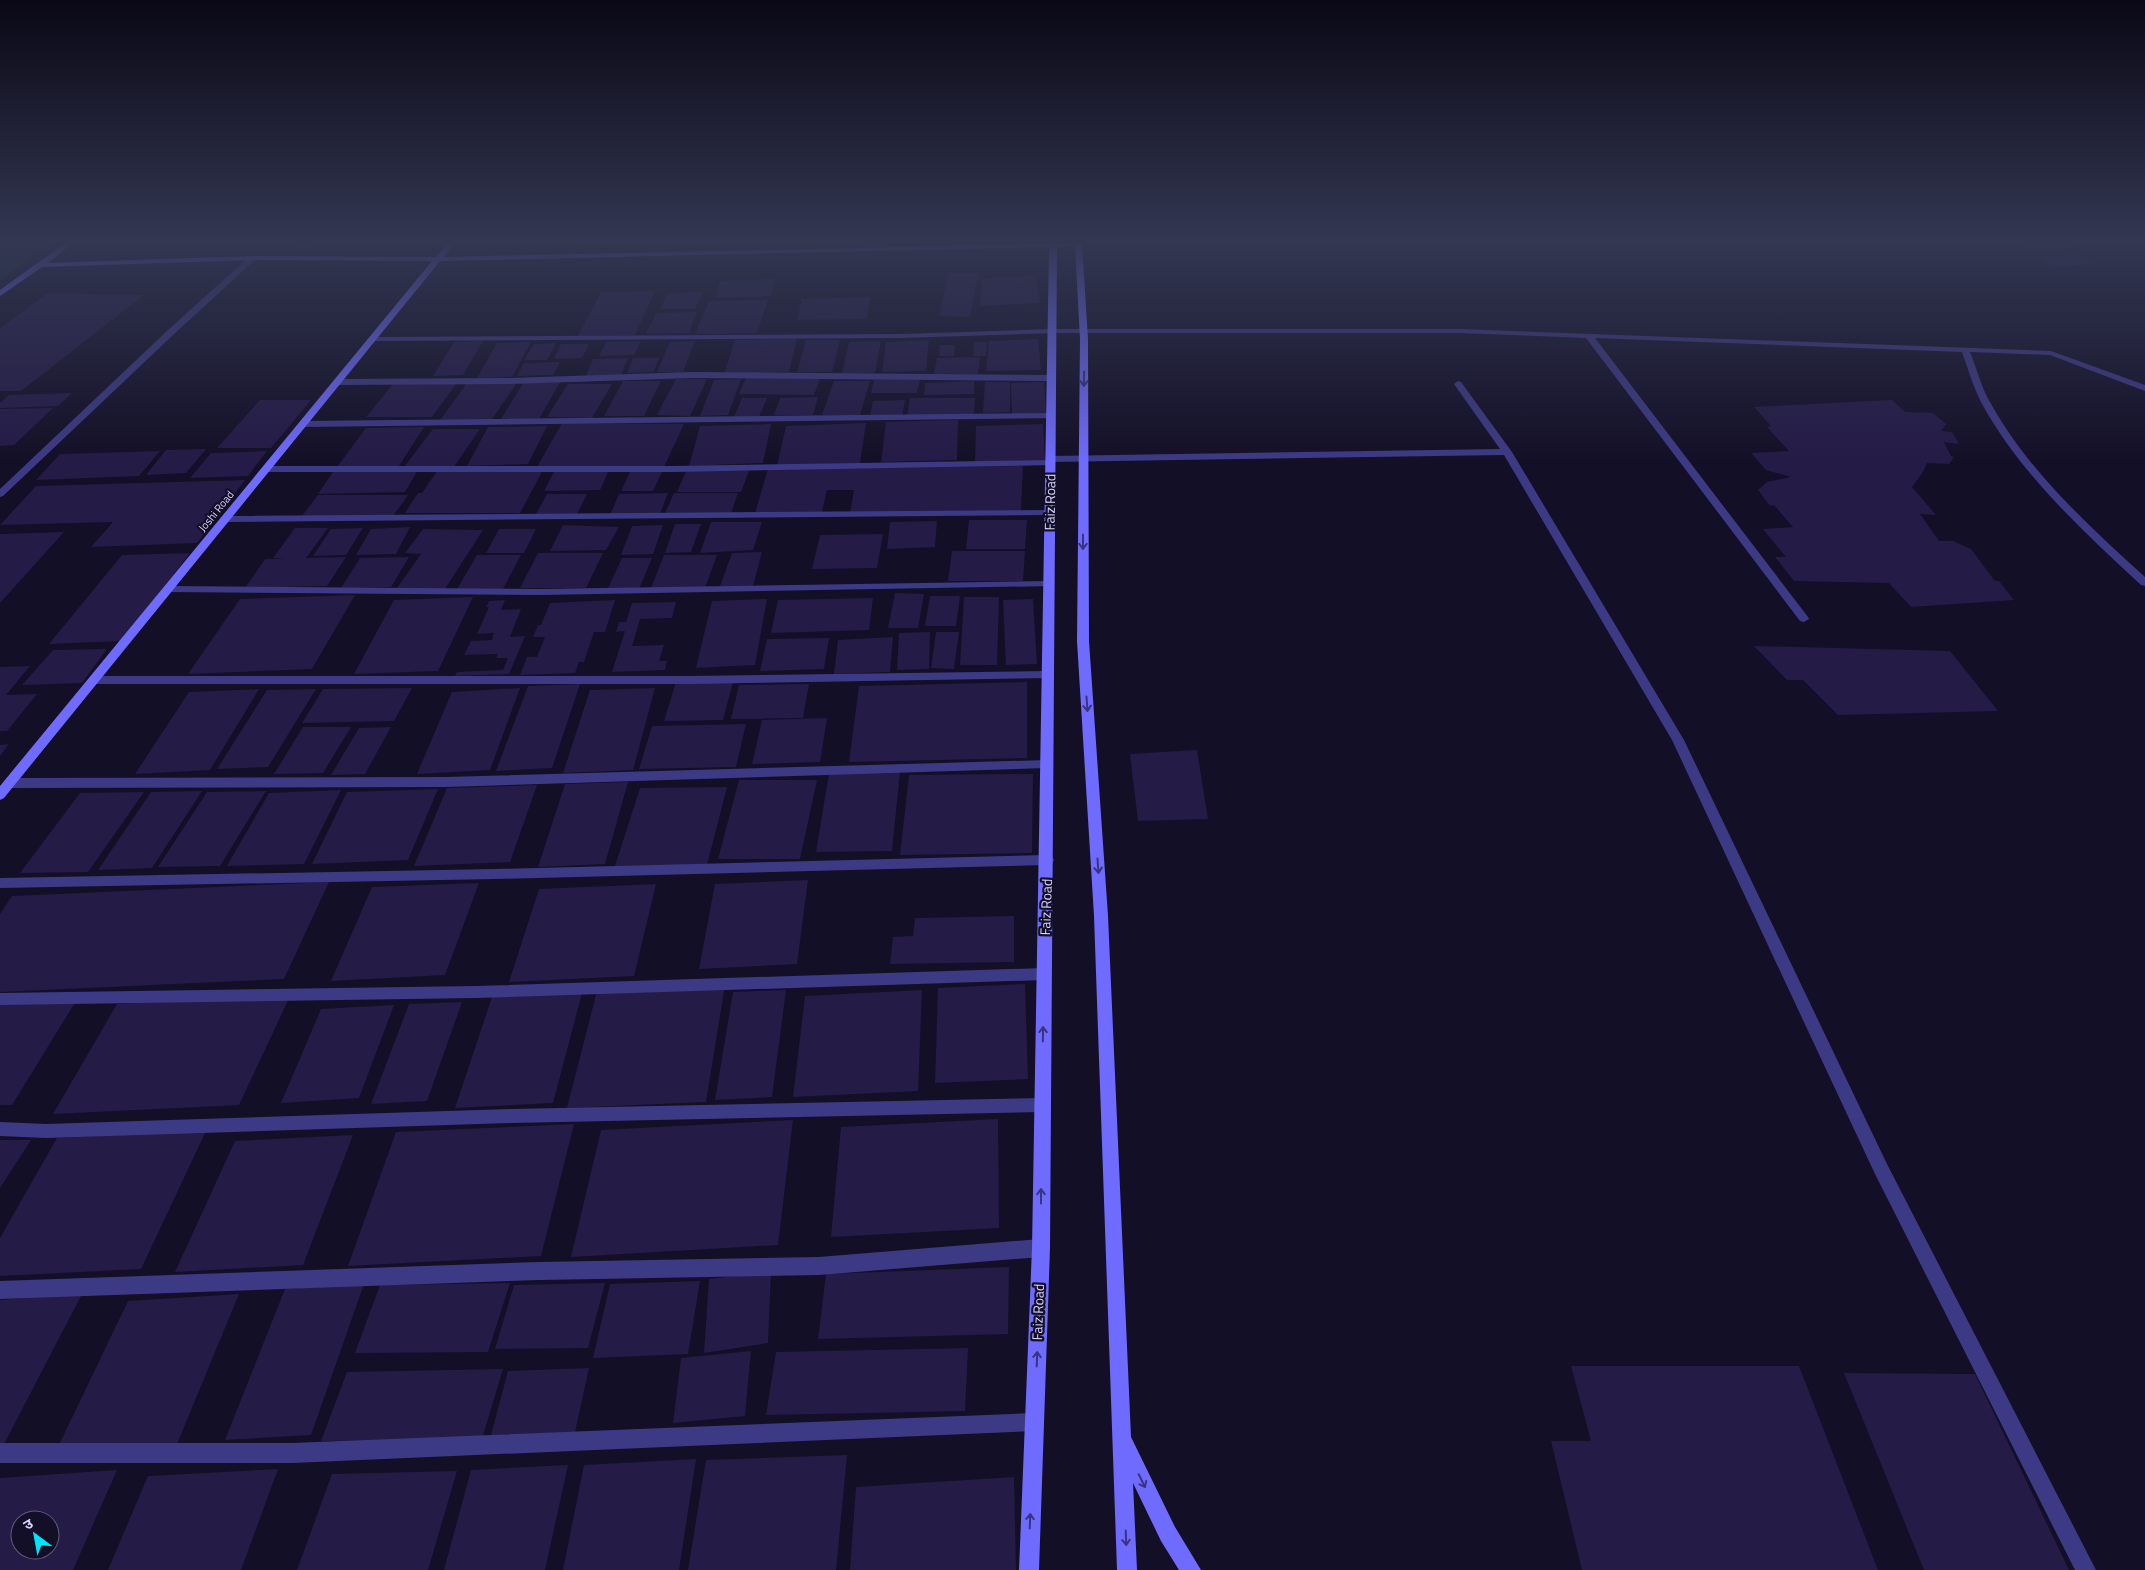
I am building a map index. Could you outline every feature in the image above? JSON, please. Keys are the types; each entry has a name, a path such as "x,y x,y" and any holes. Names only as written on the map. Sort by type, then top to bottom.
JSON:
{"street":[{"path":"0,494 188,316"},
{"name":"Joshi Road","path":"0,795 392,316"},
{"name":"Faiz Road","path":"1029,1570 1041,1248 1052,316"},
{"path":"1083,316 1083,641 1101,916 1127,1570"},
{"path":"374,339 892,336 1052,331 1460,331 2051,353 2145,388"},
{"path":"1589,336 1804,619"},
{"path":"1965,350 1986,403 2022,459 2098,539 2145,583"},
{"path":"337,382 510,381 692,376 1050,378"},
{"path":"1458,384 1506,452 1678,740 1881,1169 2086,1570"},
{"path":"303,424 1050,416"},
{"path":"267,468 673,469 1050,461 1082,458 1506,452"},
{"path":"226,519 1049,513"},
{"path":"169,589 540,592 1049,584"},
{"path":"94,680 636,681 1047,675"},
{"path":"10,783 446,782 1047,764"},
{"path":"0,883 495,874 1047,860"},
{"path":"0,999 466,992 1044,974"},
{"path":"0,1129 46,1131 512,1116 1042,1105"},
{"path":"0,1290 539,1271 819,1266 1041,1248"},
{"path":"0,1453 292,1453 1034,1422"},
{"path":"1121,1437 1168,1534 1191,1570"}],"building":[{"path":"16,316 117,316 21,391 0,391 0,328"},
{"path":"588,316 644,316 635,335 578,336"},
{"path":"654,316 695,316 689,333 646,334"},
{"path":"703,316 763,316 757,333 695,334"},
{"path":"798,316 867,316 867,319 797,320"},
{"path":"797,339 789,372 724,374 735,340"},
{"path":"1038,339 1041,370 986,371 989,341"},
{"path":"806,340 840,340 832,372 797,372"},
{"path":"929,340 926,371 882,372 886,342"},
{"path":"483,341 463,375 433,376 454,342"},
{"path":"641,341 634,355 599,356 606,342"},
{"path":"695,341 683,372 657,372 670,342"},
{"path":"881,341 875,373 842,374 849,342"},
{"path":"531,342 512,377 477,378 497,343"},
{"path":"974,342 987,342 986,356 973,356"},
{"path":"556,343 547,360 524,360 534,344"},
{"path":"561,344 589,344 582,358 554,359"},
{"path":"940,345 955,345 954,356 939,356"},
{"path":"980,357 978,374 934,374 937,358"},
{"path":"628,358 621,375 586,376 593,359"},
{"path":"633,358 659,358 654,372 627,373"},
{"path":"560,362 553,375 517,376 524,363"},
{"path":"746,378 820,379 814,395 739,394"},
{"path":"676,379 707,379 690,416 657,415"},
{"path":"741,379 728,415 700,416 714,380"},
{"path":"920,379 917,393 871,393 874,380"},
{"path":"623,381 661,381 644,416 604,416"},
{"path":"834,381 870,381 860,415 822,415"},
{"path":"974,381 974,394 924,395 925,383"},
{"path":"524,382 560,382 539,419 501,419"},
{"path":"985,382 1010,382 1010,412 983,413"},
{"path":"1044,382 1046,413 1012,414 1011,383"},
{"path":"394,383 456,384 432,417 366,417"},
{"path":"467,383 516,384 492,419 441,419"},
{"path":"568,384 612,384 592,418 547,417"},
{"path":"72,393 58,406 0,408 0,403 9,395"},
{"path":"818,397 813,415 774,415 780,398"},
{"path":"742,398 767,398 759,417 734,417"},
{"path":"910,398 975,398 974,416 907,417"},
{"path":"260,400 311,400 271,448 217,448"},
{"path":"905,400 902,416 870,416 873,401"},
{"path":"1892,400 1905,412 1933,413 1946,424 1941,431 1952,432 1959,444 1944,442 1951,456 1954,457 1949,464 1927,463 1912,487 1936,515 1920,514 1939,541 1953,541 1971,549 1995,581 1999,581 2014,600 1911,607 1889,583 1794,581 1775,557 1786,557 1763,529 1793,527 1774,505 1770,506 1758,490 1767,482 1791,477 1766,470 1751,453 1789,451 1767,427 1771,426 1754,407"},
{"path":"53,408 14,445 0,446 0,409"},
{"path":"958,420 957,460 881,462 886,422"},
{"path":"562,423 684,424 664,467 537,467"},
{"path":"866,423 860,463 777,466 786,426"},
{"path":"771,424 763,463 689,466 700,426"},
{"path":"1043,424 1045,460 975,462 976,426"},
{"path":"547,426 528,464 467,466 488,427"},
{"path":"424,427 399,466 337,467 366,428"},
{"path":"433,429 480,429 453,468 404,467"},
{"path":"206,449 186,473 146,475 166,450"},
{"path":"160,451 139,476 36,480 60,454"},
{"path":"267,451 248,476 190,478 211,453"},
{"path":"1023,466 1021,511 850,513 854,490 827,490 822,512 755,513 768,469"},
{"path":"418,470 405,492 318,494 333,472"},
{"path":"543,470 520,513 405,513 418,493 422,493 437,471"},
{"path":"555,470 609,470 600,490 544,491"},
{"path":"686,471 749,471 741,492 677,492"},
{"path":"630,472 662,472 653,491 621,491"},
{"path":"245,480 197,543 91,547 113,522 0,525 36,486"},
{"path":"668,493 660,514 610,515 619,494"},
{"path":"674,493 738,493 731,513 665,513"},
{"path":"547,494 587,494 577,514 536,514"},
{"path":"318,495 408,495 393,516 302,516"},
{"path":"969,520 1027,520 1025,549 966,549"},
{"path":"937,521 935,547 887,549 890,522"},
{"path":"711,522 762,522 753,550 700,553"},
{"path":"675,524 701,524 691,552 665,553"},
{"path":"563,525 619,527 606,550 550,551"},
{"path":"663,525 653,554 621,555 632,526"},
{"path":"410,527 396,554 356,555 371,529"},
{"path":"295,528 328,528 306,558 346,557 327,586 245,588 265,559 285,559 273,558"},
{"path":"363,528 346,555 313,556 331,529"},
{"path":"423,529 483,530 445,589 397,588 421,554 405,553"},
{"path":"499,529 536,529 524,553 486,553"},
{"path":"64,532 0,603 0,534"},
{"path":"883,534 877,568 812,569 820,535"},
{"path":"952,551 1025,551 1023,581 948,581"},
{"path":"762,552 753,586 720,586 732,553"},
{"path":"190,553 122,641 49,644 122,555"},
{"path":"538,553 603,553 586,588 520,588"},
{"path":"477,555 521,555 503,589 457,589"},
{"path":"664,555 717,555 705,588 651,588"},
{"path":"409,557 391,587 341,588 360,558"},
{"path":"622,558 652,558 639,589 608,588"},
{"path":"895,593 924,594 918,628 888,628"},
{"path":"355,595 312,669 188,674 240,599"},
{"path":"930,596 960,596 956,626 925,626"},
{"path":"473,597 438,671 354,674 394,600"},
{"path":"964,597 999,597 997,665 960,665"},
{"path":"873,598 869,630 771,633 778,600"},
{"path":"767,599 755,665 696,668 712,601"},
{"path":"1033,599 1037,664 1006,665 1003,600"},
{"path":"505,600 501,610 521,609 510,637 525,636 509,674 455,676 457,672 503,670 508,658 496,658 498,654 464,655 471,641 492,640 494,633 477,634 489,607 486,607 489,601"},
{"path":"615,600 605,632 594,632 584,662 579,662 575,673 520,675 527,657 537,657 545,637 533,637 538,625 541,625 550,603"},
{"path":"676,602 672,618 640,619 632,646 664,645 659,661 667,661 665,670 612,672 625,631 616,632 619,622 626,622 632,603"},
{"path":"930,632 929,669 897,670 899,633"},
{"path":"936,632 959,632 954,669 931,668"},
{"path":"893,637 890,672 834,674 838,640"},
{"path":"829,638 824,669 760,671 767,639"},
{"path":"1754,646 1950,651 1998,711 1838,715 1803,680 1787,680"},
{"path":"107,649 82,683 22,685 53,650"},
{"path":"30,666 6,695 37,694 7,731 0,731 0,667"},
{"path":"676,682 733,682 723,720 664,721"},
{"path":"1027,682 1027,758 849,762 859,686"},
{"path":"580,684 552,768 496,771 528,686"},
{"path":"809,684 803,718 731,719 739,685"},
{"path":"412,688 394,721 302,723 323,689"},
{"path":"520,688 490,770 417,774 452,692"},
{"path":"655,688 633,770 563,773 590,690"},
{"path":"259,689 210,770 135,774 189,692"},
{"path":"316,689 268,767 217,769 267,690"},
{"path":"827,718 820,762 752,764 762,720"},
{"path":"746,724 736,767 639,769 652,726"},
{"path":"303,727 351,727 323,773 274,774"},
{"path":"391,727 365,774 331,775 359,728"},
{"path":"9,744 0,756 0,745"},
{"path":"1197,750 1208,819 1138,821 1130,754"},
{"path":"900,772 892,851 816,852 829,773"},
{"path":"1033,774 1032,853 900,855 909,775"},
{"path":"739,780 817,780 800,859 718,859"},
{"path":"628,782 605,864 538,867 565,784"},
{"path":"537,785 510,862 414,866 447,788"},
{"path":"727,787 707,865 615,866 640,788"},
{"path":"438,789 408,860 312,864 347,792"},
{"path":"341,790 304,864 227,866 269,793"},
{"path":"202,791 152,868 98,870 151,792"},
{"path":"266,791 220,866 158,867 207,792"},
{"path":"144,792 88,872 20,873 80,793"},
{"path":"808,880 797,964 699,969 715,884"},
{"path":"329,882 284,979 0,992 0,914 12,896"},
{"path":"479,883 445,975 331,981 372,887"},
{"path":"656,884 634,976 509,982 539,889"},
{"path":"1014,916 1014,962 890,964 893,937 913,936 915,918"},
{"path":"1025,984 1028,1079 935,1083 938,988"},
{"path":"725,985 706,1102 567,1108 597,991"},
{"path":"786,990 772,1097 715,1100 733,992"},
{"path":"922,990 918,1091 793,1097 805,996"},
{"path":"582,993 553,1103 455,1108 492,997"},
{"path":"290,996 239,1105 53,1114 117,1004"},
{"path":"76,1001 12,1105 0,1105 0,1004"},
{"path":"462,1002 427,1101 371,1104 409,1004"},
{"path":"394,1005 359,1098 281,1103 321,1009"},
{"path":"998,1119 999,1228 831,1237 841,1127"},
{"path":"793,1120 778,1245 571,1257 601,1130"},
{"path":"574,1124 541,1256 348,1266 396,1132"},
{"path":"206,1131 141,1269 0,1276 0,1238 57,1138"},
{"path":"353,1135 303,1265 175,1272 235,1141"},
{"path":"0,1140 31,1140 0,1188"},
{"path":"1009,1267 1008,1334 818,1339 826,1274"},
{"path":"771,1272 768,1343 704,1353 709,1279"},
{"path":"700,1281 688,1354 593,1358 610,1284"},
{"path":"510,1283 488,1352 355,1353 380,1285"},
{"path":"605,1283 588,1348 495,1349 514,1285"},
{"path":"364,1284 311,1435 225,1440 285,1289"},
{"path":"82,1294 3,1446 0,1446 0,1300"},
{"path":"239,1294 177,1444 56,1451 128,1301"},
{"path":"968,1348 965,1411 766,1415 776,1352"},
{"path":"751,1351 745,1416 673,1423 681,1358"},
{"path":"1571,1366 1799,1366 1878,1570 1582,1570 1551,1441 1591,1441"},
{"path":"589,1368 575,1432 491,1435 508,1371"},
{"path":"503,1369 482,1439 321,1441 347,1372"},
{"path":"1844,1373 1975,1374 2069,1570 1924,1570"},
{"path":"847,1455 836,1570 688,1570 706,1460"},
{"path":"696,1459 679,1570 563,1570 584,1465"},
{"path":"568,1465 545,1570 444,1570 471,1470"},
{"path":"278,1469 241,1570 108,1570 148,1476"},
{"path":"117,1470 73,1570 0,1570 0,1478"},
{"path":"457,1471 428,1570 297,1570 332,1474"},
{"path":"1014,1477 1016,1570 850,1570 856,1487"}]}
